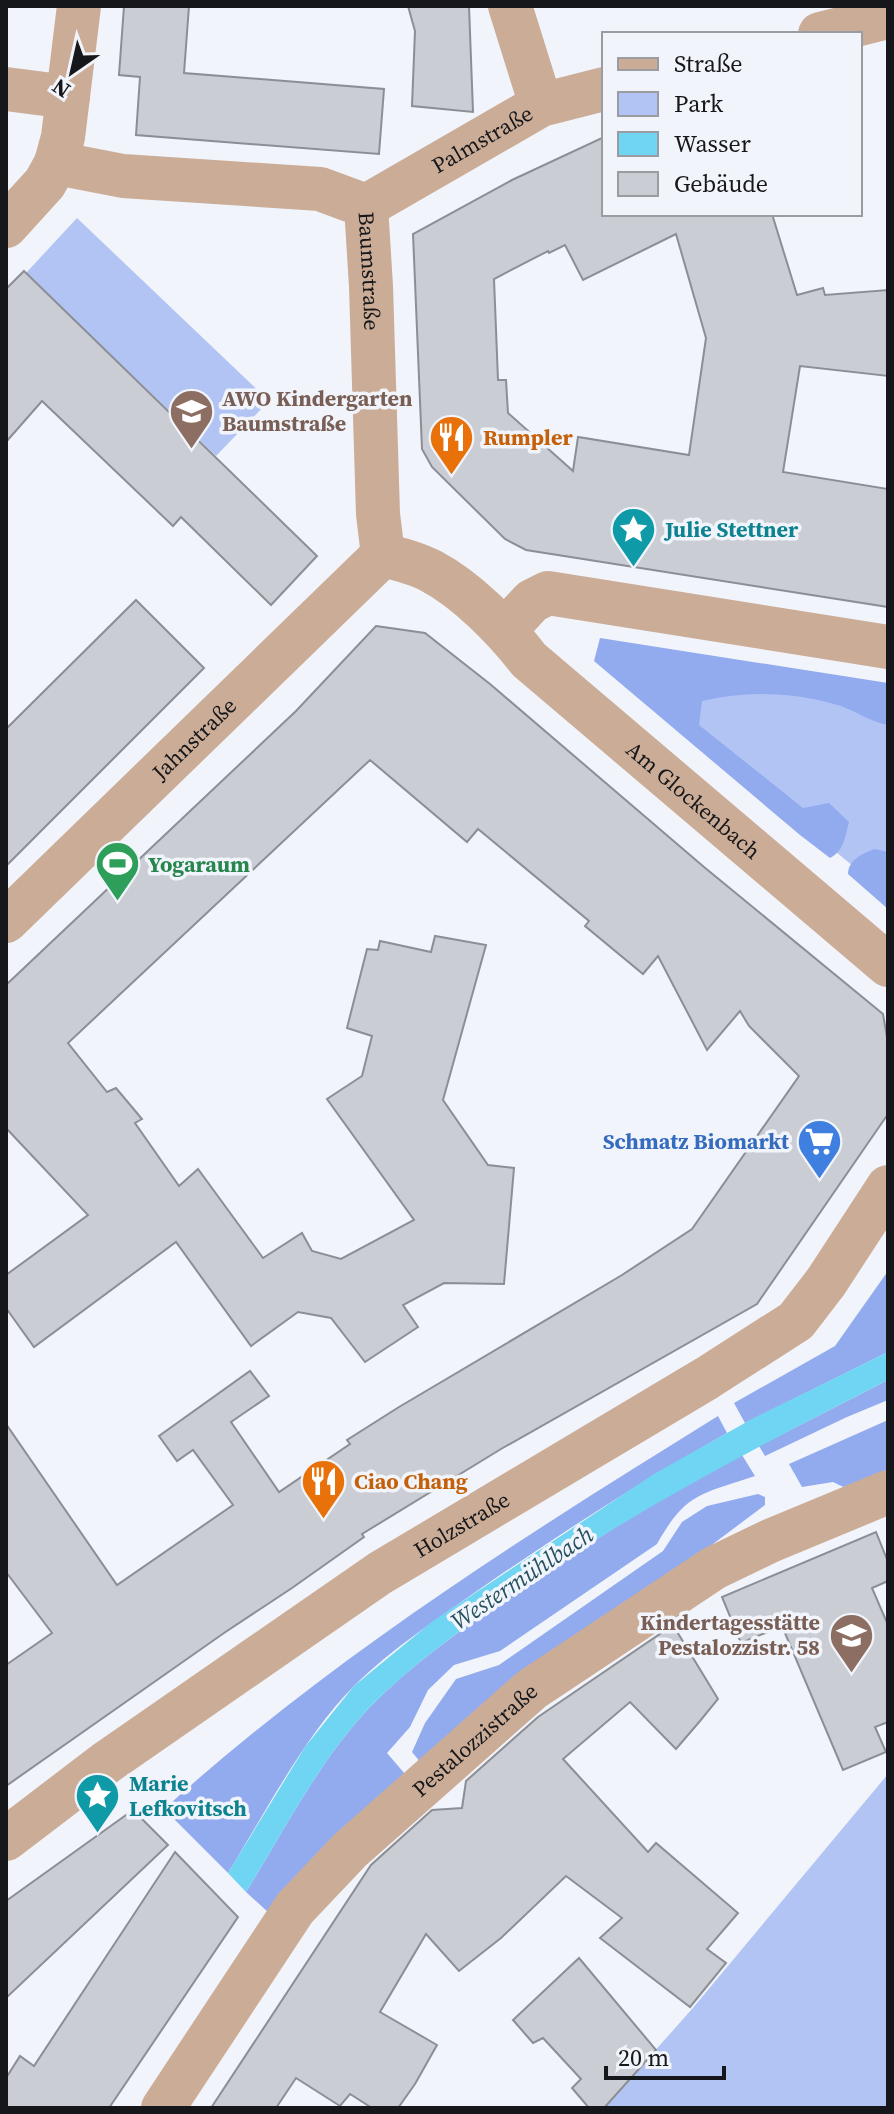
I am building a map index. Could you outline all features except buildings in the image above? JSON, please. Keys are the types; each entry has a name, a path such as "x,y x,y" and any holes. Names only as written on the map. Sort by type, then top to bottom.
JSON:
{"street":[{"path":"6,226 45,183 56,163 63,137 79,6"},
{"path":"510,6 541,105"},
{"path":"828,32 888,17"},
{"path":"6,89 68,97"},
{"name":"Palmstraße","path":"366,206 541,105 602,90"},
{"name":"Baumstraße","path":"56,163 123,176 320,189 366,206 378,514 383,555"},
{"name":"Am Glockenbach","path":"383,555 438,575 505,630 529,660 888,965"},
{"name":"Jahnstraße","path":"6,921 383,555"},
{"path":"505,630 532,601 548,593 888,647"},
{"name":"Holzstraße","path":"6,1839 107,1762 380,1573 707,1378 796,1321 826,1282 888,1187"},
{"name":"Pestalozzistraße","path":"163,2108 295,1908 350,1850 532,1689 714,1568 888,1492"}],"green space":[{"path":"77,218 269,401 216,456 26,273"},
{"path":"639,689 888,697 888,895"},
{"path":"888,1774 888,2108 604,2108 692,2009"}],"shaded area":[{"path":"600,638 888,683 888,725 841,706 789,695 737,695 702,701 699,725 803,808 829,803 849,822 838,851 830,858 800,835 594,661"},
{"path":"875,849 888,852 888,909 848,874 853,861"},
{"path":"888,1271 888,1352 745,1423 734,1403 835,1346"},
{"path":"888,1380 888,1400 765,1456 759,1446"},
{"path":"718,1416 727,1433 636,1486 548,1543 420,1631 369,1672 336,1706 302,1751 228,1873 164,1809 228,1753 362,1649 574,1506"},
{"path":"888,1420 888,1480 856,1493 833,1482 802,1487 789,1464"},
{"path":"742,1455 755,1476 697,1497 677,1514 657,1544 500,1651 454,1665 428,1690 410,1727 387,1753 405,1774 269,1913 246,1892 335,1749 371,1706 401,1678 466,1627 558,1564 649,1507"},
{"path":"758,1494 765,1497 765,1505 421,1763 412,1752 425,1723 456,1679 499,1665 663,1551 682,1522 707,1506"}],"water":[{"name":"Westermühlbach","path":"888,1352 888,1380 740,1457 597,1539 435,1650 371,1706 335,1749 246,1892 228,1873 305,1747 354,1686 433,1621 654,1474 752,1419"}],"place":[{"name":"AWO Kindergarten Baumstraße","path":"191,450"},
{"name":"Rumpler","path":"452,476"},
{"name":"Julie Stettner","path":"634,568"},
{"name":"Yogaraum","path":"117,903"},
{"name":"Schmatz Biomarkt","path":"820,1180"},
{"name":"Ciao Chang","path":"323,1520"},
{"name":"Kindertagesstätte Pestalozzistr. 58","path":"851,1674"},
{"name":"Marie Lefkovitsch","path":"98,1835"}]}
